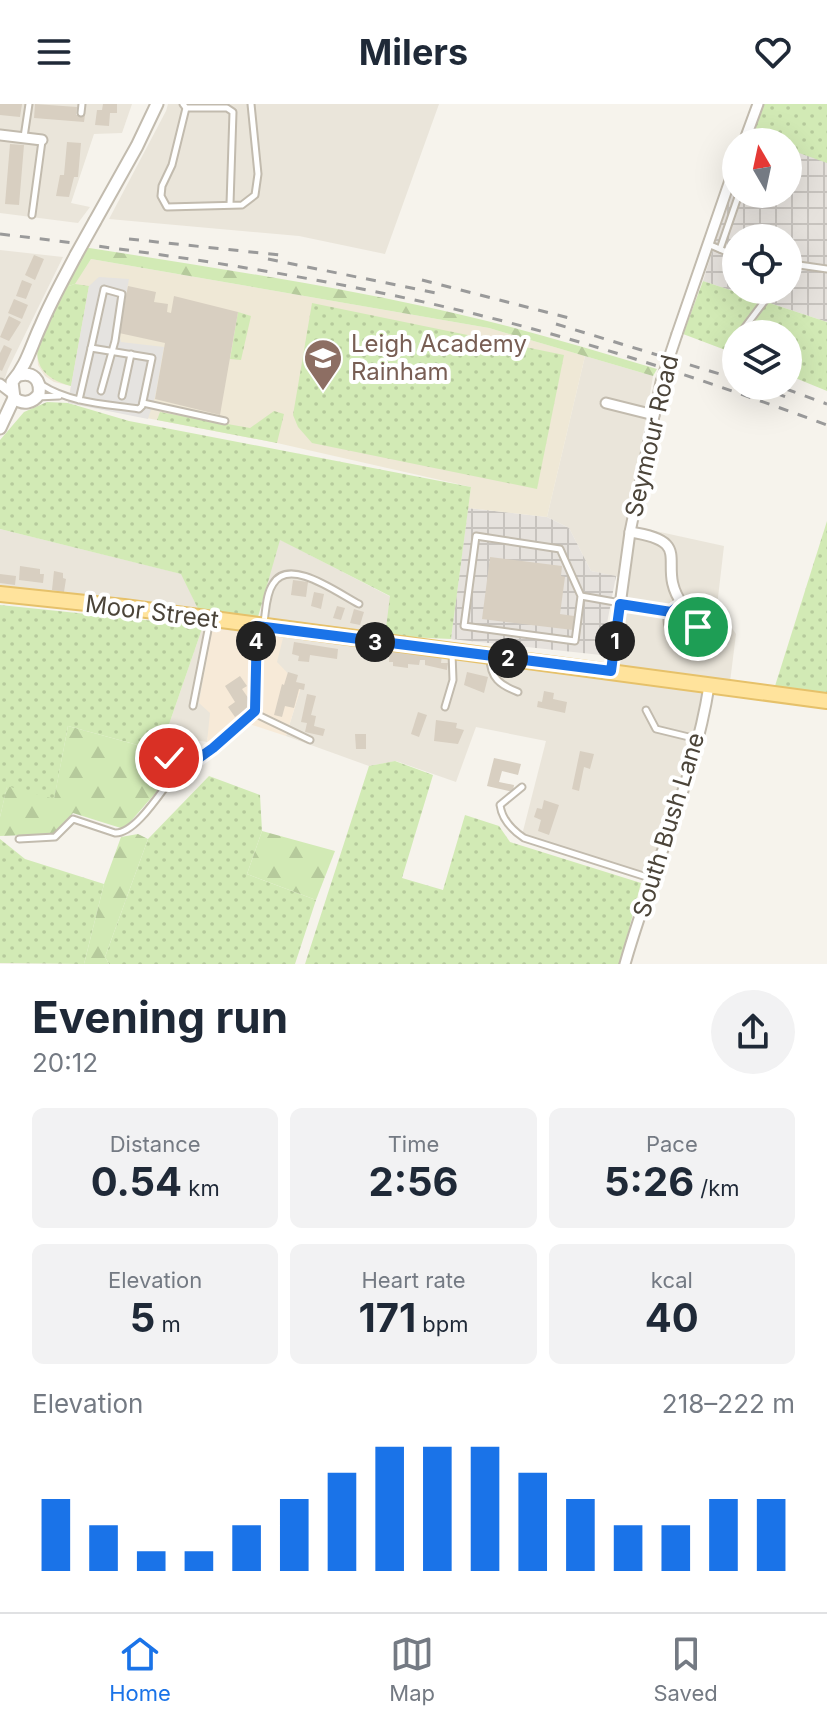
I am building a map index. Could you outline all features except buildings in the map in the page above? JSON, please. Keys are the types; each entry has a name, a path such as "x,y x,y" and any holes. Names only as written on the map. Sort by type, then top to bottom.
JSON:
{"main road":[{"name":"Moor Street","path":"0,594 827,701"}],"street":[{"path":"34,400 27,378 38,330 157,104"},
{"path":"749,128 758,104"},
{"path":"0,135 42,140"},
{"name":"Seymour Road","path":"611,671 630,532 661,382 722,202"},
{"path":"0,382 27,378"},
{"path":"2,424 14,396 11,385 27,378"},
{"path":"0,382 22,403 34,400"},
{"path":"2,424 34,400"},
{"path":"606,403 654,415"},
{"path":"630,532 654,535 663,539 668,546 673,593 683,605 691,607 698,614 698,627 693,633 684,635 673,630 669,621 671,612 683,605"},
{"name":"South Bush Lane","path":"625,964 698,739 709,686"}],"lane":[{"path":"24,138 29,104"},
{"path":"81,113 82,104"},
{"path":"230,204 233,112 227,108 184,106 172,165 162,186 163,202 167,207 242,205 249,201 258,187 251,104"},
{"path":"32,215 42,140"},
{"path":"707,244 720,249 734,208"},
{"path":"802,265 827,269"},
{"path":"79,400 104,289 122,294 101,391"},
{"path":"750,320 762,304"},
{"path":"27,378 60,395 139,409 152,358 91,348"},
{"path":"122,396 131,354"},
{"path":"34,400 60,395"},
{"path":"143,403 225,421"},
{"path":"476,536 560,549 581,596 575,641 464,626 476,536"},
{"path":"310,740 255,711 260,626 270,590 284,574 300,574 359,604"},
{"path":"581,596 671,612"},
{"path":"193,706 211,619"},
{"path":"445,707 453,680 452,652"},
{"path":"490,656 490,669 495,679 502,686 518,692"},
{"path":"646,710 656,729 698,739"},
{"path":"19,839 55,837 73,819 121,834 144,814 175,775 213,748 255,711"},
{"path":"171,748 169,758 175,775"},
{"path":"522,787 500,805 513,831 524,838 654,879"}],"shaded area":[{"path":"0,104 132,104 122,133 94,134 71,203 90,207 78,223 0,213"},
{"path":"168,104 439,104 385,254 299,236 109,219"},
{"path":"802,152 827,161 827,322 773,304 802,304 802,224 722,224 722,287 703,281 726,208 802,208"},
{"path":"0,250 63,257 8,369 0,392"},
{"name":"Leigh Academy Rainham","path":"91,259 489,328 585,356 547,517 468,508 471,487 277,443 68,403 71,386 45,376 38,365 37,354 45,324"},
{"path":"99,277 129,279 119,333 121,342 164,347 148,419 68,403 89,286"},
{"path":"585,356 653,376 628,525 724,546 717,606 736,634 730,682 709,686 654,879 522,835 546,741 476,727 456,782 396,761 369,766 286,736 301,687 212,715 207,742 165,736 203,626 0,585 0,529 182,574 198,609 267,618 265,590 279,539 391,597 385,649 616,677 623,578 591,571 569,528 547,517"},
{"path":"468,508 547,517 569,528 591,571 616,576 601,655 451,639"},
{"path":"212,628 283,638 277,662 301,687 286,736 246,723 207,742 210,713 199,703"}],"green space":[{"path":"756,104 827,104 827,163 802,154 802,128 748,128"},
{"path":"83,247 368,295 511,327 657,369 653,376 489,328 91,259 75,284 62,288"},
{"path":"703,281 722,287 722,304 773,304 827,322 827,391 802,381 802,320 722,320 722,349 683,334"},
{"path":"75,284 89,286 71,386 53,379 43,370 38,358 38,345 62,288"},
{"path":"312,303 564,355 537,489 312,443 298,427 293,415"},
{"path":"238,312 251,316 241,360 230,359"},
{"path":"47,402 68,403 129,421 471,487 451,639 385,636 390,596 280,540 258,617 198,609 181,574 0,529 0,440 24,412"},
{"path":"274,411 284,414 277,443 157,420 160,412 250,428"},
{"path":"827,521 827,695 775,686"},
{"path":"0,605 203,626 165,736 145,747 68,726 54,800 7,787 0,817"},
{"path":"68,726 145,747 165,736 149,777 166,781 124,829 73,813 54,834 0,836 0,817 7,786 54,799"},
{"path":"395,761 433,775 402,878 443,890 465,815 499,826 510,842 641,883 620,964 305,964 369,766"},
{"path":"209,776 260,795 262,831 247,874 316,900 295,964 109,964 105,957 148,839"},
{"path":"262,831 335,851 316,900 247,874"},
{"path":"138,834 148,839 105,957 109,964 84,964 104,884 121,837"},
{"path":"0,839 25,859 104,884 84,964 0,963"}],"railway":[{"path":"0,234 241,267 420,301 611,351 827,425"},
{"path":"129,239 280,255"},
{"path":"268,259 436,293"},
{"path":"422,280 573,319"},
{"path":"556,324 722,375"},
{"path":"802,395 827,404"}],"place":[{"name":"Leigh Academy Rainham","path":"323,392"}],"route":[{"path":"169,758 175,775 213,748 255,711 257,626 611,671 620,604 671,612 683,605 688,606 698,614 698,627"}]}
